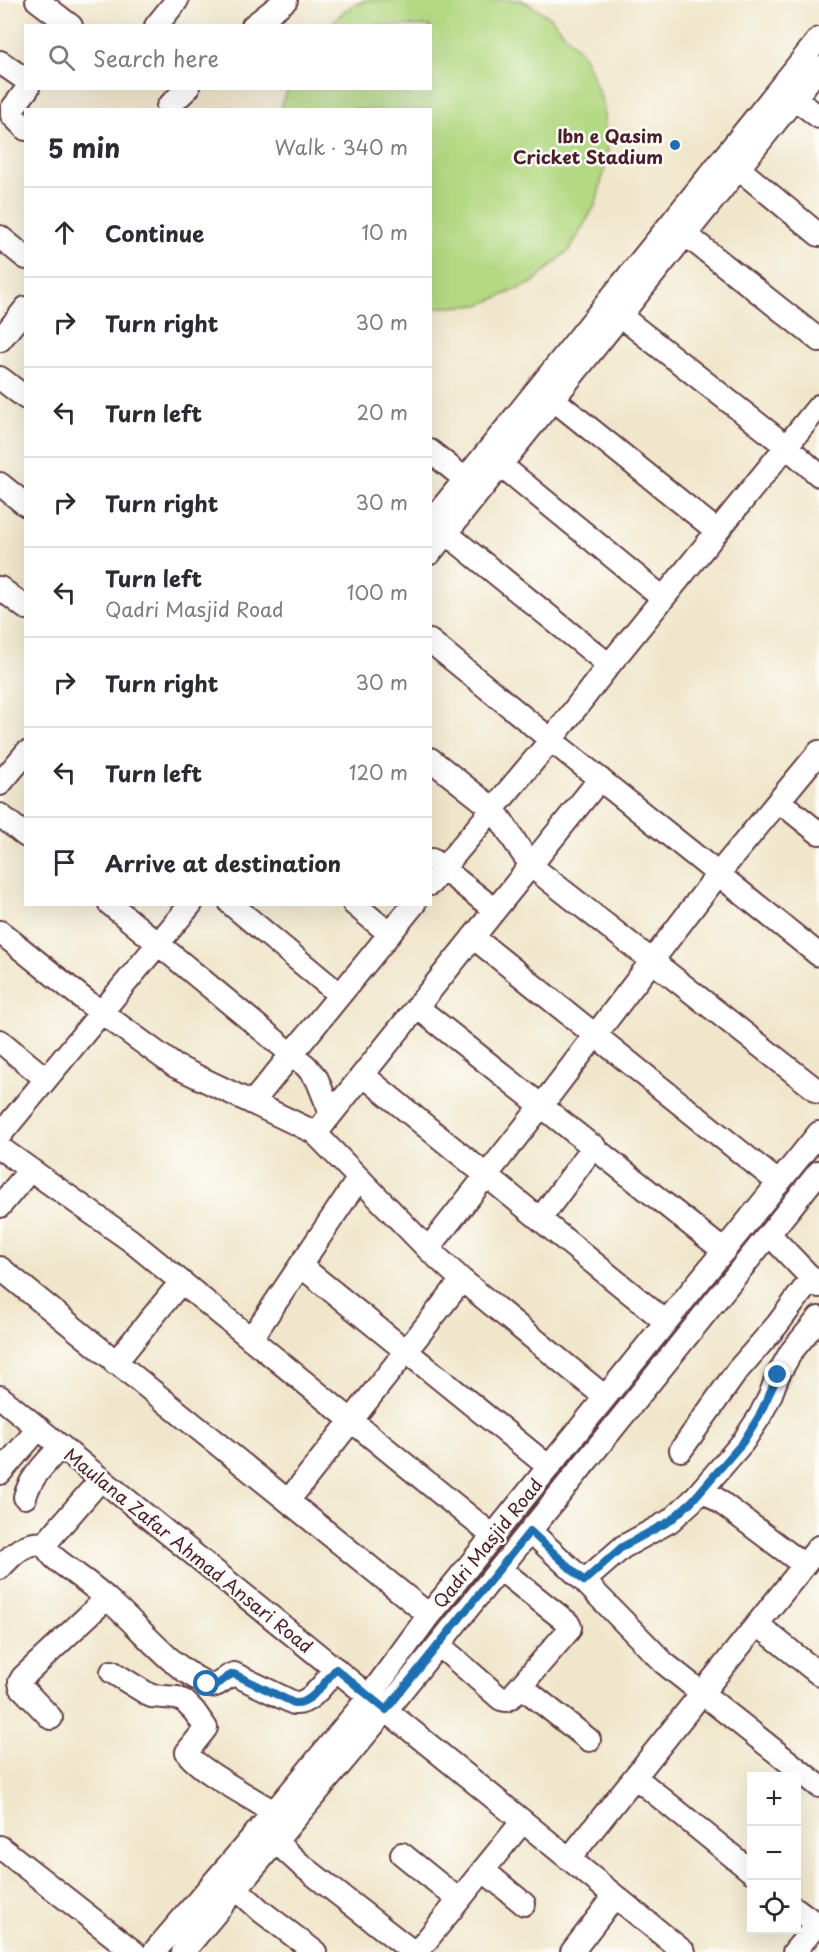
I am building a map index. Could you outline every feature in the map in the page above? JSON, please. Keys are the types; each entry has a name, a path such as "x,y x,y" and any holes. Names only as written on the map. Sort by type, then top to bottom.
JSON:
{"street":[{"path":"37,0 68,24"},
{"path":"158,24 177,0"},
{"path":"255,24 277,3"},
{"path":"432,547 438,528 613,309 819,39"},
{"path":"0,62 24,79"},
{"path":"472,485 501,465 553,399 613,309 685,234 819,68"},
{"path":"24,127 12,115 12,108 26,90"},
{"path":"168,107 186,90"},
{"path":"794,98 819,117"},
{"path":"738,168 819,235"},
{"path":"685,234 819,340"},
{"path":"0,237 24,256"},
{"path":"613,309 786,446 819,475"},
{"path":"0,340 24,310"},
{"path":"0,378 24,396"},
{"path":"553,399 717,531"},
{"path":"495,910 434,871 551,740 819,406"},
{"path":"432,453 472,485"},
{"path":"501,465 663,598"},
{"path":"0,484 24,503"},
{"path":"438,528 609,665"},
{"path":"0,588 24,606"},
{"path":"432,643 819,955"},
{"path":"428,1249 542,1105 719,873 819,752"},
{"path":"0,784 24,755"},
{"path":"432,761 492,808 531,865 819,1092"},
{"path":"314,1132 316,1133 363,1075 600,779"},
{"path":"779,801 819,833"},
{"path":"0,815 24,834"},
{"path":"116,906 134,912 158,944 306,1066 317,1079 331,1114"},
{"path":"0,1135 189,906"},
{"path":"233,906 340,995"},
{"path":"356,906 390,934"},
{"path":"252,1103 412,906"},
{"path":"0,932 175,1066 314,1132 428,1249 462,1280 605,1397"},
{"path":"473,937 779,1183"},
{"path":"417,1007 724,1251"},
{"path":"0,1041 46,1079"},
{"path":"363,1075 666,1322"},
{"name":"Qadri Masjid Road","path":"183,1952 276,1842 377,1703 429,1616 819,1133"},
{"path":"540,1219 594,1146"},
{"path":"0,1148 130,1240 493,1536"},
{"path":"0,1206 30,1170"},
{"name":"Qadri Masjid Road","path":"154,1952 274,1812 377,1703 439,1645 819,1172"},
{"path":"251,1339 359,1178"},
{"path":"681,1450 737,1371 817,1283 769,1234"},
{"path":"301,1266 549,1467"},
{"path":"0,1268 429,1616"},
{"path":"288,1501 462,1280"},
{"path":"115,1363 181,1282"},
{"path":"584,1581 622,1547 670,1521 703,1489 743,1442 791,1353 819,1317"},
{"name":"Maulana Zafar Ahmad Ansari Road","path":"0,1397 684,1952"},
{"path":"0,1473 39,1428"},
{"path":"25,1497 35,1477 61,1446"},
{"path":"45,1544 101,1479"},
{"path":"569,1859 757,1624 813,1558 703,1489"},
{"path":"530,1531 584,1581 651,1650 702,1694 819,1786"},
{"path":"0,1568 15,1552 28,1545 35,1542 45,1544"},
{"path":"45,1544 49,1554 56,1561 77,1574 106,1599 151,1643 175,1663 212,1686 234,1674 300,1704 309,1699 336,1669"},
{"path":"439,1645 501,1699 508,1700 570,1627 500,1569"},
{"path":"51,1718 21,1687 20,1682 106,1599"},
{"path":"757,1624 819,1674"},
{"path":"112,1672 151,1696 177,1698 188,1704 206,1728 187,1752 189,1758 274,1812"},
{"path":"520,1686 589,1740"},
{"path":"635,1777 747,1868"},
{"path":"276,1842 300,1864 415,1952 522,1821"},
{"path":"0,1847 134,1952"},
{"path":"402,1854 459,1900"},
{"path":"483,1870 524,1904"},
{"path":"237,1889 261,1911 315,1952"},
{"path":"572,1952 615,1896"},
{"path":"794,1952 818,1924 801,1912"}],"green space":[{"path":"365,0 522,0 550,17 584,56 603,103 608,154 596,204 570,249 532,283 480,305 432,308 432,108 281,108 288,90 432,90 432,24 331,24 345,10"}],"place":[{"name":"Ibn e Qasim Cricket Stadium","path":"675,145"}],"route":[{"path":"207,1684 217,1685 229,1675 234,1674 300,1704 309,1699 336,1669 386,1710 530,1531 584,1581 622,1547 670,1521 692,1501 743,1442 770,1396 778,1375"}]}
